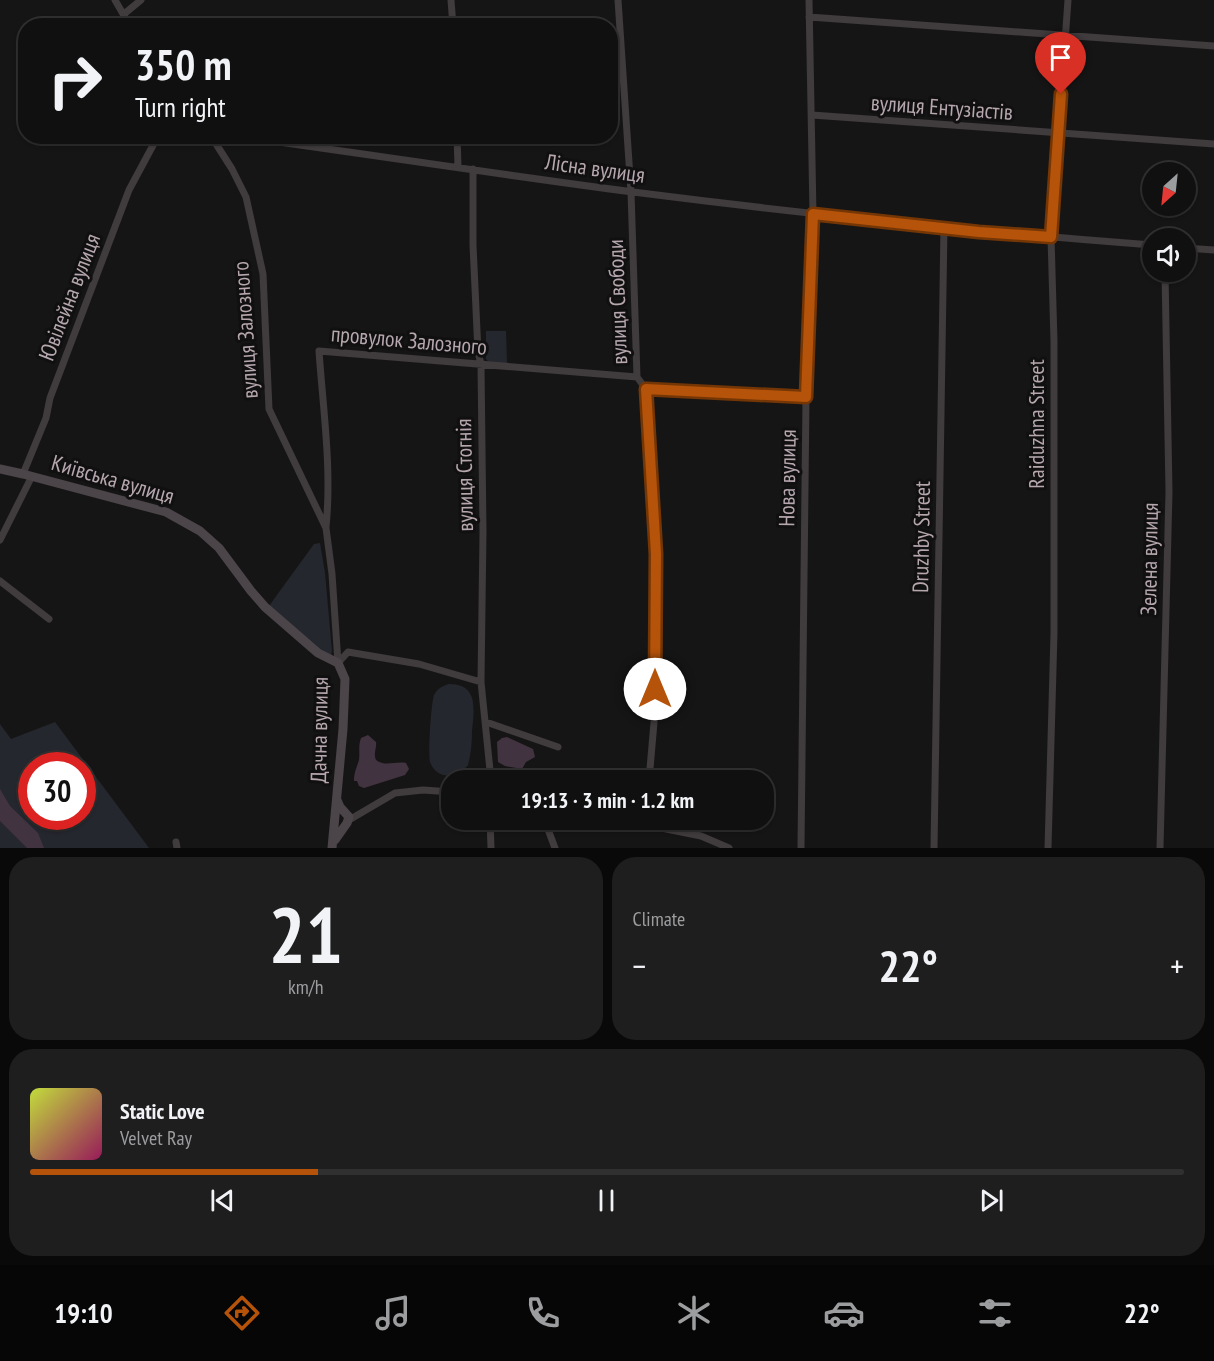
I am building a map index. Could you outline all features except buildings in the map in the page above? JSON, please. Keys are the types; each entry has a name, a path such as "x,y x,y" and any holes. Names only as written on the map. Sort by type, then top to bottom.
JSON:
{"street":[{"path":"114,0 126,18"},
{"path":"124,14 141,0"},
{"path":"451,0 452,18"},
{"name":"вулиця Свободи","path":"618,0 631,192 637,376 646,389 656,554 655,711 650,770"},
{"name":"Нова вулиця","path":"801,848 806,397 813,214 809,0"},
{"name":"Raiduzhna Street","path":"1048,848 1054,633 1054,341 1051,237 1068,0"},
{"path":"809,17 1214,46"},
{"name":"вулиця Ентузіастів","path":"812,115 1214,144"},
{"name":"Ювілейна вулиця","path":"0,540 28,475 50,398 129,190 154,144"},
{"name":"вулиця Залозного","path":"215,144 232,169 246,197 263,274 269,409 326,528 332,574 338,663"},
{"name":"Лісна вулиця","path":"294,144 631,192 813,214 1142,245"},
{"path":"457,144 458,166"},
{"name":"вулиця Стогнія","path":"473,169 473,245 478,352 481,364 483,532 481,682 490,770"},
{"name":"Druzhby Street","path":"934,848 945,227"},
{"path":"1196,249 1214,250"},
{"name":"Зелена вулиця","path":"1160,848 1169,492 1165,282"},
{"name":"провулок Залозного","path":"326,528 328,507 326,455 319,351 637,376"},
{"path":"646,389 806,397"},
{"name":"Київська вулиця","path":"0,470 28,475 166,512 200,531 219,548 250,591 265,607 318,653 338,663"},
{"path":"0,581 49,619"},
{"path":"338,663 348,652 419,664 481,682"},
{"name":"Дачна вулиця","path":"338,663 345,679 337,800 342,817"},
{"path":"486,722 558,747"},
{"path":"332,846 342,817 360,812 395,794 423,790 441,791"},
{"path":"490,830 490,848"},
{"path":"548,830 555,848"},
{"path":"677,830 701,836 729,848"}],"shaded area":[{"path":"486,331 506,331 507,364 489,362 486,359"},
{"path":"320,543 332,651 328,656 269,606 314,544"},
{"path":"449,684 466,688 474,707 468,765 463,770 441,770 441,774 430,762 429,749 434,695 440,688"},
{"path":"55,722 77,752 18,752 18,830 96,830 96,777 149,848 0,848 0,724 11,739"},
{"path":"368,735 376,742 376,760 383,763 406,763 409,769 405,775 364,788 354,781 359,760 360,741"},
{"path":"507,737 533,749 535,757 526,762 522,769 505,766 498,762 497,742"},
{"path":"0,789 10,806 18,814 18,830 35,830 44,848 27,848 0,821"}],"route":[{"path":"655,689 656,554 646,389 806,397 813,214 979,232 1051,237 1061,94"}]}
